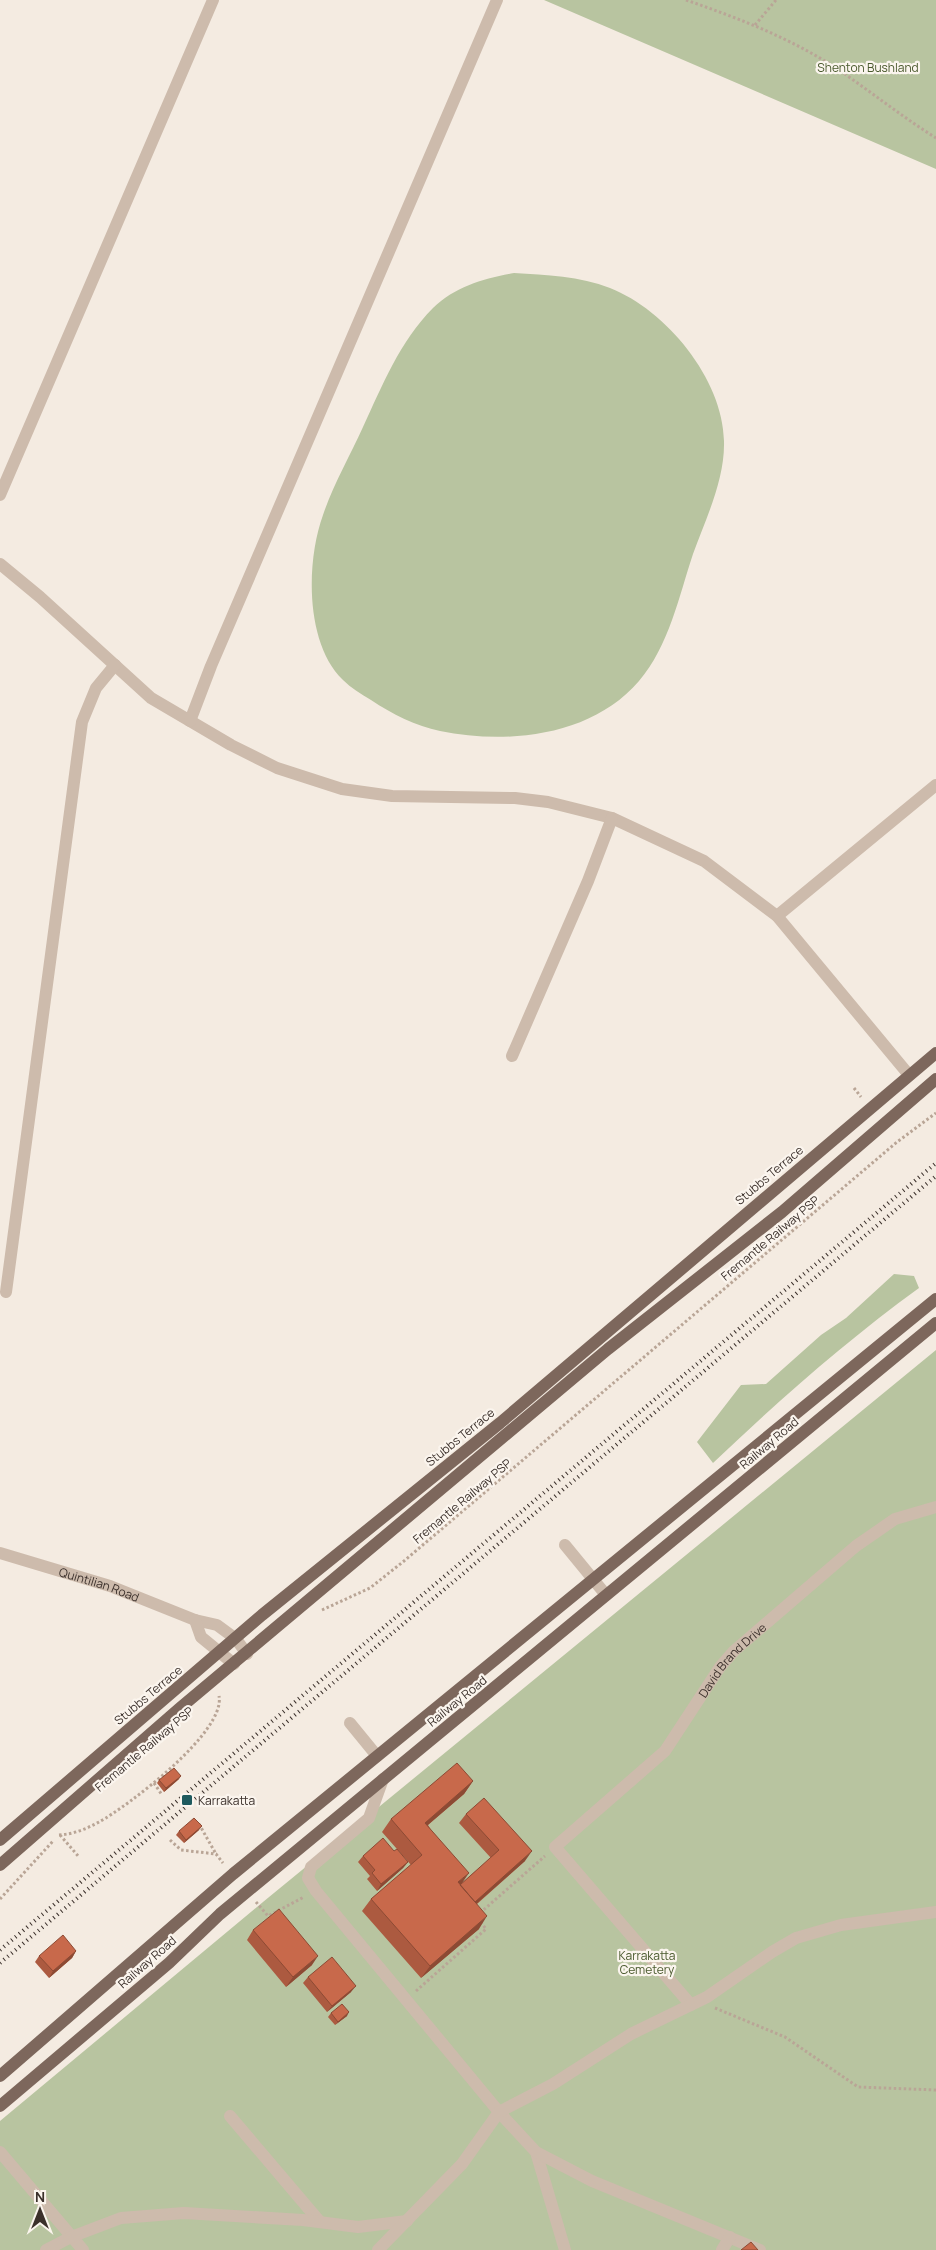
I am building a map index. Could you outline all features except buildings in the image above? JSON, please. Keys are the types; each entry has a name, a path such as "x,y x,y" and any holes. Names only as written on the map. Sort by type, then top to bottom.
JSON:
{"main road":[{"name":"Stubbs Terrace","path":"0,1840 262,1615 507,1416 936,1053"},
{"path":"0,1865 180,1708 247,1654 608,1348 782,1212 936,1079"},
{"name":"Railway Road","path":"0,2076 226,1879 594,1580 936,1298"},
{"name":"Railway Road","path":"0,2106 169,1962 220,1914 936,1323"}],"street":[{"path":"0,495 213,0"},
{"path":"190,721 215,657 497,0"},
{"path":"0,564 40,597 151,698 231,746 277,768 342,789 392,796 532,799 580,808 612,818 704,861 777,916 909,1075"},
{"path":"6,1292 82,722 96,688 115,666"},
{"path":"777,916 936,785"},
{"path":"512,1056 588,881 612,818"},
{"name":"David Brand Drive","path":"555,1847 665,1751 720,1667 734,1651 856,1546 895,1519 936,1507"},
{"path":"564,1545 606,1595"},
{"name":"Quintilian Road","path":"0,1553 110,1586 195,1620 217,1625 236,1639 247,1654"},
{"path":"195,1620 201,1636 234,1664"},
{"path":"350,1723 377,1756"},
{"path":"383,1780 369,1818 311,1867 308,1878 316,1891 499,2112 536,2152 592,2181 760,2250"},
{"path":"555,1847 691,2006"},
{"path":"378,2250 462,2164 499,2112 553,2084 631,2034 707,1997 772,1952 796,1938 841,1926 936,1912"},
{"path":"230,2116 320,2222"},
{"path":"0,2152 83,2250"},
{"path":"536,2152 565,2250"},
{"path":"46,2250 71,2236 121,2218 184,2213 320,2222 358,2227 407,2221"},
{"path":"722,2250 730,2237"}],"path":[{"path":"686,0 755,25 835,67 899,115 936,138"},
{"path":"755,25 776,0"},
{"name":"Fremantle Railway PSP","path":"316,1614 370,1588 404,1561 897,1142 936,1113"},
{"path":"212,1702 226,1690"},
{"path":"60,1834 73,1834 100,1822 173,1768 199,1740 217,1711 220,1702 219,1696"},
{"path":"173,1768 178,1773"},
{"path":"154,1783 162,1795"},
{"path":"194,1819 206,1833 216,1854"},
{"path":"0,1899 65,1828"},
{"path":"60,1834 78,1857"},
{"path":"406,2000 486,1929 476,1916 555,1847"},
{"path":"691,2006 715,2008 785,2037 858,2087 936,2090"}],"green space":[{"name":"Shenton Bushland","path":"544,0 936,0 936,169"},
{"path":"514,273 563,277 599,284 631,298 651,312 688,350 714,394 721,418 724,441 723,456 714,499 693,554 666,637 639,681 620,700 598,714 573,725 547,732 520,736 466,735 431,729 404,719 349,686 343,680 331,664 321,645 315,624 312,601 314,555 317,534 332,493 401,349 421,321 442,300 470,284"},
{"path":"894,1274 914,1276 919,1288 813,1372 713,1463 697,1442 741,1385 766,1384 821,1335 846,1318"},
{"name":"Karrakatta Cemetery","path":"936,1350 936,2250 0,2250 0,2121 263,1902"}],"railway":[{"path":"0,1950 936,1163"},
{"path":"0,1963 936,1176"}],"place":[{"name":"Karrakatta","path":"187,1800"}]}
